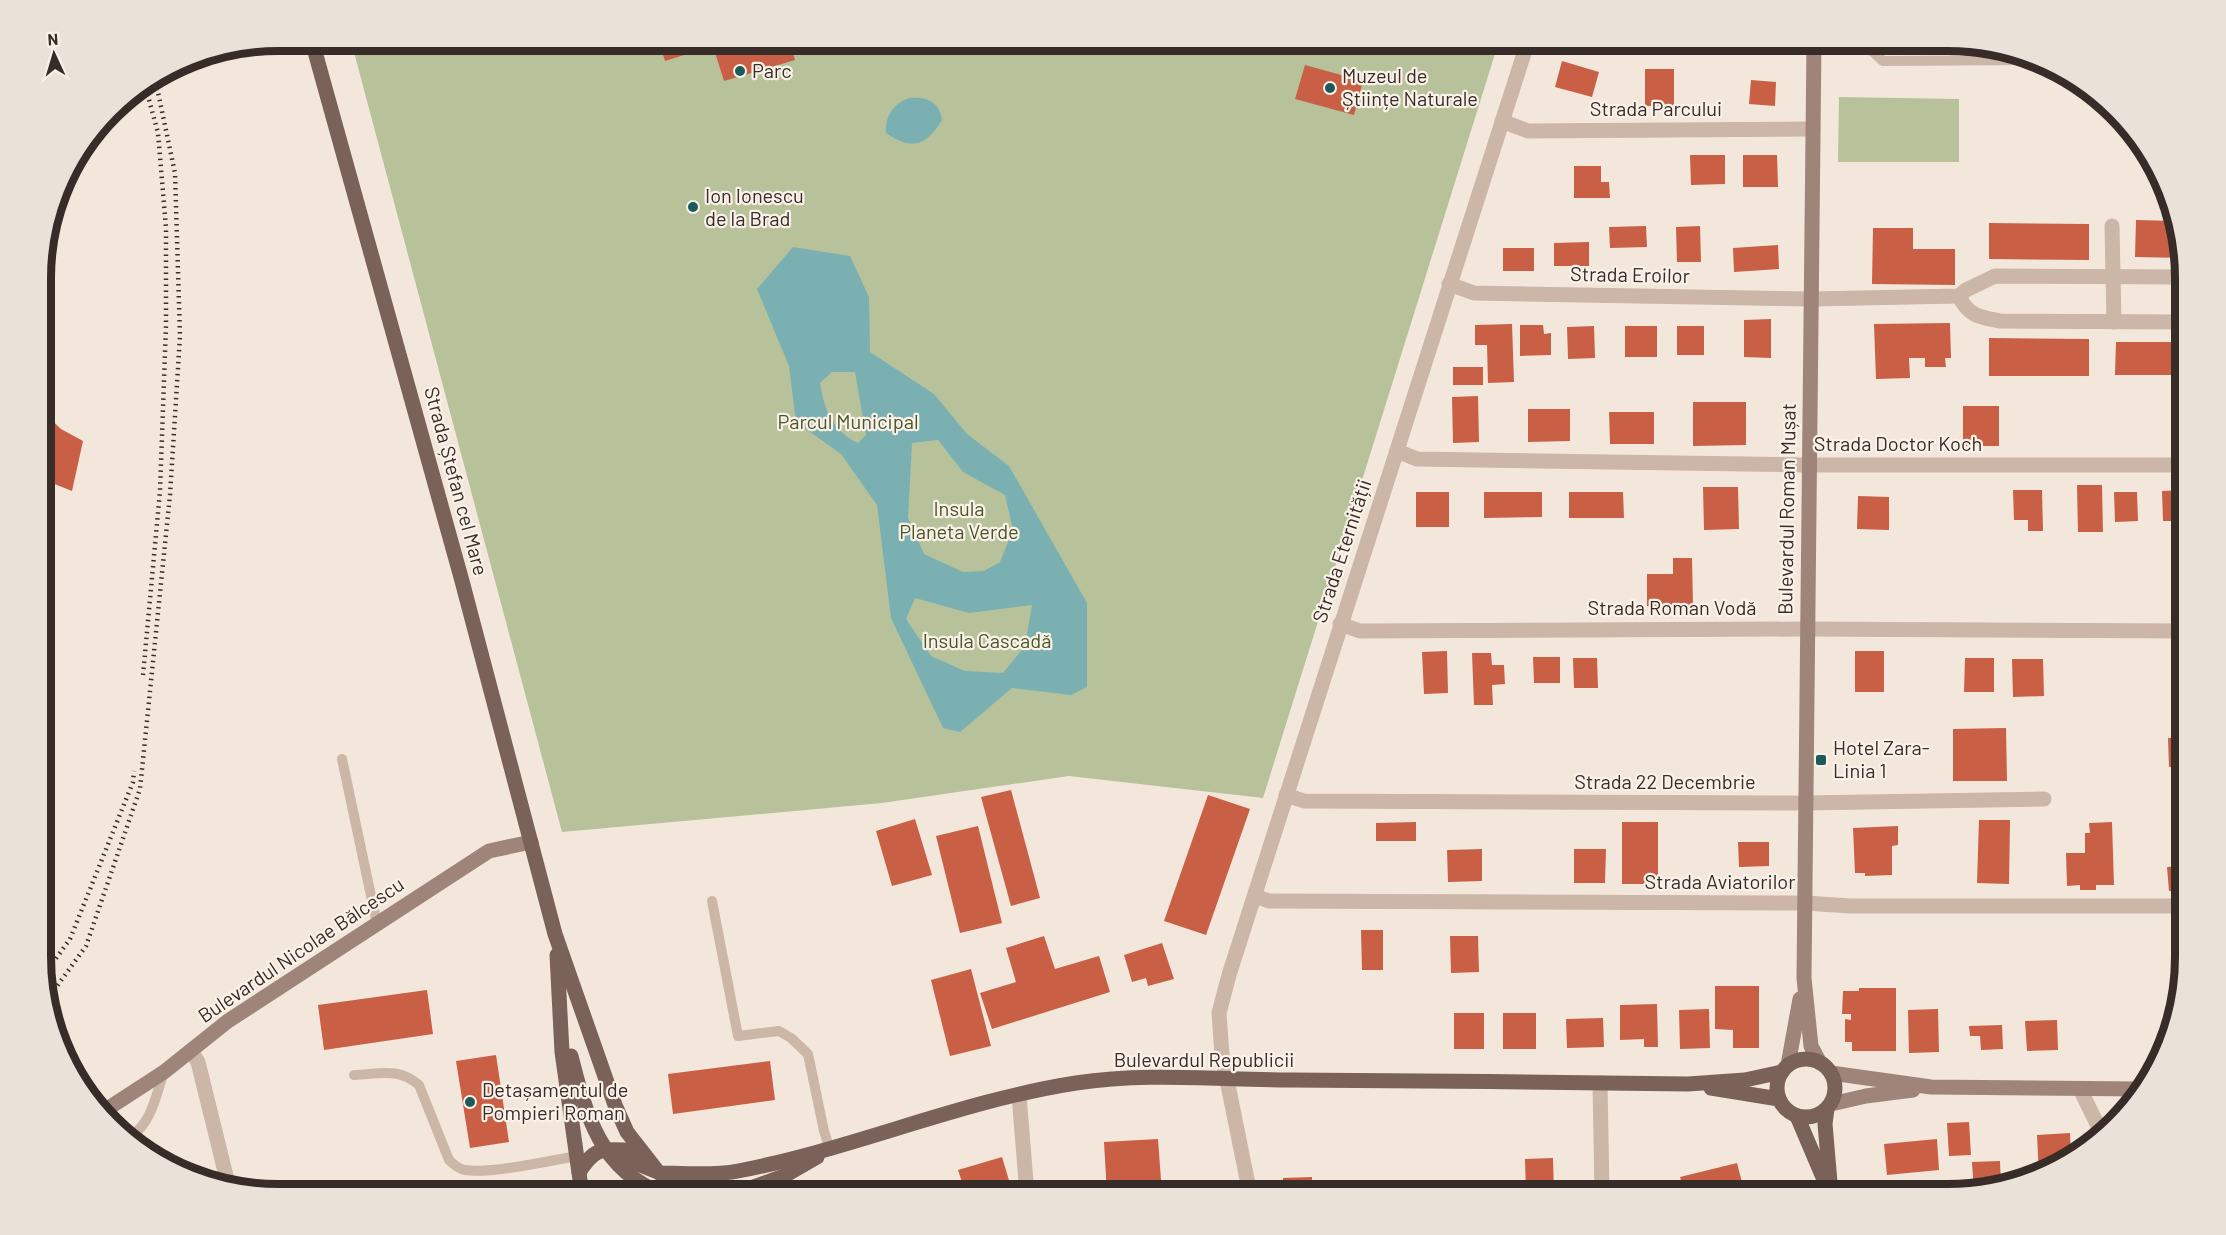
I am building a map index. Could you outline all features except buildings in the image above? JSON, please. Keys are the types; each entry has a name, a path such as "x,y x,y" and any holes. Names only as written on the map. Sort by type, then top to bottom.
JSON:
{"main road":[{"name":"Strada Ștefan cel Mare","path":"315,51 459,570 555,934"},
{"path":"555,934 562,1052 581,1184"},
{"path":"555,934 615,1105 627,1132 659,1173 660,1184"},
{"path":"561,1015 583,1104 598,1140 626,1174 641,1184"},
{"path":"1829,1106 1813,1117 1797,1116 1783,1107 1776,1085 1785,1068 1804,1059 1825,1068 1835,1088 1826,1124 1829,1184"},
{"name":"Bulevardul Republicii","path":"659,1173 736,1172 830,1150 973,1106 1019,1095 1077,1083 1149,1076 1688,1084 1745,1080 1785,1068"},
{"name":"Bulevardul Republicii","path":"1688,1084 1779,1099"},
{"path":"1797,1116 1826,1184"},
{"path":"579,1172 592,1153 605,1149 624,1150 638,1164 659,1173"},
{"path":"762,1184 784,1176 830,1150"}],"street":[{"name":"Strada Eternității","path":"1248,1184 1226,1078 1219,1013 1340,624 1524,51"},
{"name":"Bulevardul Roman Mușat","path":"1814,51 1804,978 1811,1046 1825,1068"},
{"name":"Strada Parcului","path":"1502,121 1528,131 1813,129"},
{"path":"2112,226 2114,322"},
{"path":"2175,277 1995,276 1966,290 1959,296 1965,309 1980,317 2000,321 2175,322"},
{"name":"Strada Eroilor","path":"1449,284 1474,293 1811,299 1959,296"},
{"name":"Strada Doctor Koch","path":"1397,451 1418,459 1808,465 2175,465"},
{"name":"Strada Roman Vodă","path":"1340,624 1360,631 1806,629 2175,631"},
{"name":"Strada 22 Decembrie","path":"1286,795 1304,801 1805,803 2044,799"},
{"name":"Bulevardul Nicolae Bălcescu","path":"108,1108 164,1071 228,1021 489,851 531,842"},
{"name":"Strada Aviatorilor","path":"1255,896 1269,901 2175,906"},
{"name":"Bulevardul Roman Mușat","path":"1785,1068 1804,978"},
{"path":"191,1051 198,1062 227,1178"},
{"path":"1825,1068 1931,1087"},
{"path":"1600,1083 1602,1184"},
{"path":"1829,1106 1866,1096 1931,1087 2132,1089"},
{"path":"2080,1089 2099,1127"},
{"path":"1019,1095 1026,1184"}],"lane":[{"path":"1872,51 1883,61 2011,60"},
{"path":"342,759 377,924"},
{"path":"712,901 738,1036 779,1031 791,1038 808,1054 830,1150"},
{"path":"135,1133 148,1118 164,1071"},
{"path":"354,1075 399,1072 411,1078 418,1085 449,1160 464,1170 490,1169 577,1156"}],"green space":[{"name":"Parcul Municipal","path":"354,51 1496,51 1263,798 1069,776 882,803 562,832"},
{"path":"1839,97 1959,99 1959,162 1838,162"}],"water":[{"path":"909,98 931,101 938,108 942,120 930,136 911,144 895,139 886,133 891,111"},
{"path":"793,247 850,256 869,297 870,352 934,394 967,434 1009,466 1087,603 1087,687 1071,695 1012,688 960,732 943,728 891,618 877,505 841,454 796,422 789,366 757,289","holes":["832,372 855,372 866,435 858,443 836,426 827,411 820,383","938,440 963,472 1005,495 1013,530 1000,562 984,571 963,572 924,554 908,518 912,443","915,598 969,613 1032,605 1025,646 1003,673 965,671 931,656 906,619"]}],"railway":[{"path":"54,991 86,946 140,789 170,495 180,336 175,173 157,86"},
{"path":"143,675 160,491 166,325 166,228 158,133 147,93"},
{"path":"51,965 70,939 133,782 134,771"}],"place":[{"name":"Parc","path":"740,71"},
{"name":"Muzeul de Științe Naturale","path":"1330,88"},
{"name":"Ion Ionescu de la Brad","path":"693,207"},
{"name":"Hotel Zara- Linia 1","path":"1821,760"},
{"name":"Detașamentul de Pompieri Roman","path":"470,1102"}],"park label":[{"name":"Insula Planeta Verde","path":"959,520"},
{"name":"Insula Cascadă","path":"987,641"}]}
